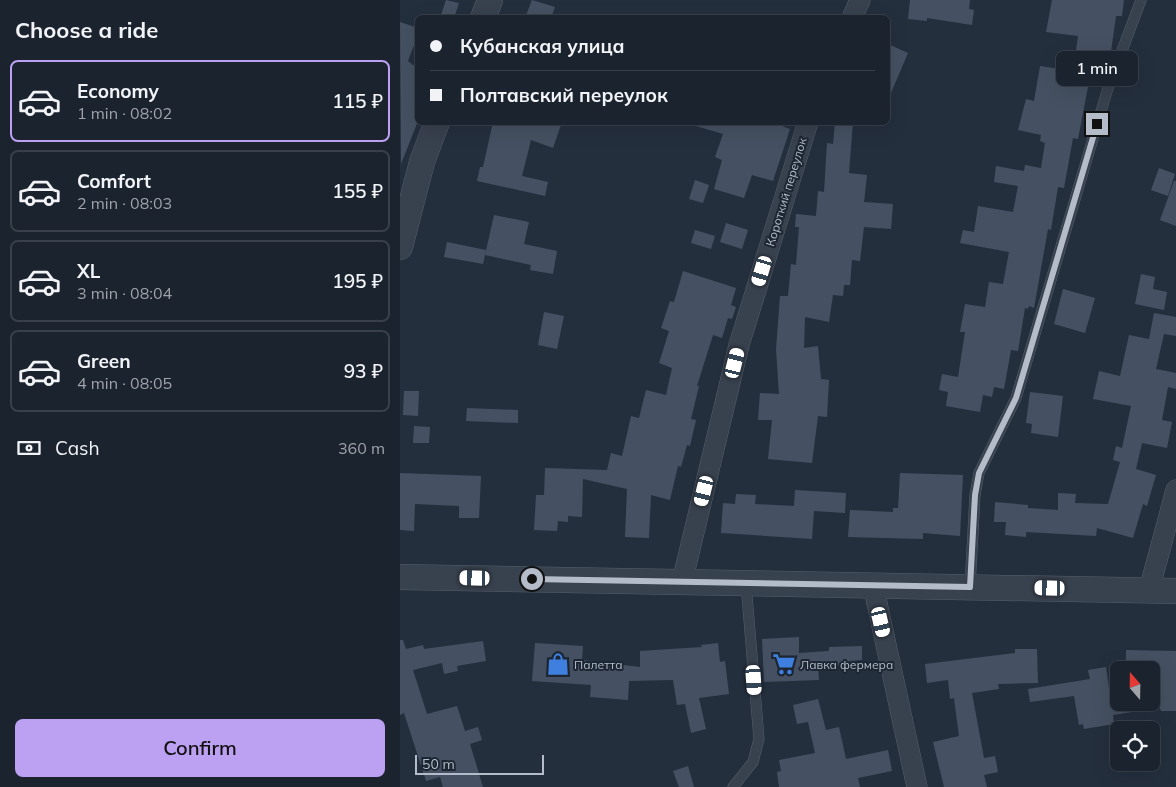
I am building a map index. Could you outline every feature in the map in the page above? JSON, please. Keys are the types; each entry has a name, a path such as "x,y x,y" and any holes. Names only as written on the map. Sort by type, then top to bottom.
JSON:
{"street":[{"path":"484,15 490,0"},
{"path":"853,15 860,0"},
{"path":"400,247 422,162 436,125"},
{"name":"Короткий переулок","path":"682,582 739,345 807,125"},
{"path":"1149,590 1176,490"},
{"path":"400,578 1176,590"},
{"path":"873,585 917,787"}],"lane":[{"path":"970,587 975,495 979,473 1016,398 1108,88 1141,0"},
{"path":"733,787 753,762 758,739 746,583"}],"building":[{"path":"446,0 459,3 455,15 441,15"},
{"path":"532,0 555,7 552,15 526,15"},
{"path":"910,0 970,0 969,9 974,10 972,25 927,18 927,21 908,19"},
{"path":"1052,0 1124,0 1122,16 1116,16 1111,52 1108,51 1106,63 1093,61 1078,139 1073,138 1064,188 1058,187 1051,230 1048,229 1034,308 1029,306 1028,309 1025,308 1018,351 1011,350 1004,389 994,387 992,397 983,395 980,412 946,406 948,392 939,390 942,374 958,377 965,332 960,332 965,304 985,307 989,282 1003,284 1009,252 960,243 963,230 974,232 978,206 1013,212 1018,186 994,182 996,166 1024,171 1025,165 1041,168 1045,143 1040,141 1041,135 1018,130 1026,99 1034,101 1040,66 1073,71 1078,36 1046,32"},
{"path":"400,22 415,27 415,43 408,61 415,67 416,125 401,164"},
{"path":"890,45 908,53 890,95"},
{"path":"492,125 561,125 553,148 531,140 522,176 548,182 545,196 477,181 480,167 483,167"},
{"path":"779,125 790,129 773,181 752,175 744,198 714,189 722,160 715,157 723,134 696,126"},
{"path":"835,125 853,125 849,173 867,175 864,202 893,204 891,229 864,227 860,261 852,260 850,285 844,285 843,296 833,295 829,322 805,317 804,348 818,346 821,379 829,380 827,417 818,416 812,463 768,459 772,420 758,420 760,393 779,394 776,349 780,296 788,296 791,264 796,265 799,227 795,227 796,214 816,216 818,191 824,192 827,143 833,144"},
{"path":"1159,168 1175,174 1168,196 1151,190"},
{"path":"695,180 709,185 703,203 689,199"},
{"path":"1174,181 1176,181 1176,226 1160,220"},
{"path":"494,215 529,222 524,244 557,251 553,274 530,270 531,265 485,255"},
{"path":"726,223 748,230 742,249 720,242"},
{"path":"695,230 715,236 711,249 691,243"},
{"path":"447,242 486,250 483,264 444,257"},
{"path":"683,271 736,288 731,305 736,307 732,319 728,318 722,338 713,335 697,386 699,386 691,419 696,420 690,446 687,445 681,467 678,466 670,500 651,495 649,538 625,537 627,489 583,479 582,517 568,516 568,522 558,521 557,531 534,530 536,495 544,495 545,468 607,470 611,453 622,456 631,416 639,418 646,390 666,395 672,368 659,363 669,331 661,328 670,301 674,302"},
{"path":"1141,274 1155,277 1153,289 1167,292 1164,310 1135,304"},
{"path":"1063,289 1095,298 1085,333 1054,324"},
{"path":"544,312 564,316 557,349 538,345"},
{"path":"1154,313 1176,317 1176,336 1164,334 1156,369 1176,373 1176,389 1168,387 1162,420 1172,422 1167,448 1142,443 1136,469 1156,475 1147,506 1143,504 1133,538 1097,528 1096,536 1026,532 1026,537 1005,535 1006,522 994,522 995,502 1028,505 1028,508 1058,510 1058,493 1076,494 1075,503 1108,504 1120,462 1113,460 1116,446 1122,448 1131,406 1093,399 1099,371 1120,376 1129,335 1149,339"},
{"path":"404,391 419,391 418,416 403,415"},
{"path":"1030,392 1063,396 1058,437 1031,433 1032,424 1026,423"},
{"path":"467,408 518,410 518,423 466,421"},
{"path":"414,426 430,427 429,443 413,443"},
{"path":"400,473 481,476 479,518 459,518 459,506 415,504 414,531 400,530"},
{"path":"900,473 963,475 960,536 923,533 923,539 848,537 850,510 893,512 893,508 898,508"},
{"path":"795,490 846,493 845,513 814,511 812,539 721,533 723,503 735,504 736,494 756,495 755,504 794,506"},
{"path":"799,637 799,653 829,651 829,647 862,646 862,660 849,661 850,665 818,667 819,680 764,682 762,639"},
{"path":"400,640 403,640 406,649 423,645 424,649 483,641 486,661 457,666 458,671 444,674 442,663 413,670 427,714 457,706 465,731 478,727 482,740 470,744 483,787 443,787 440,777 426,781 404,713 400,715"},
{"path":"535,643 583,646 582,660 640,667 640,651 702,647 701,645 718,643 720,662 725,661 729,694 699,698 706,729 691,733 685,704 677,705 673,680 629,681 628,700 590,697 591,685 532,681"},
{"path":"1015,649 1037,649 1038,683 998,684 999,689 972,693 984,758 995,756 998,772 984,775 987,787 944,787 933,742 959,736 954,698 950,699 948,680 927,683 925,664 1015,653"},
{"path":"1126,650 1176,651 1176,711 1161,711 1160,708 1160,661 1126,661"},
{"path":"1106,667 1110,711 1139,711 1113,715 1114,721 1110,721 1110,725 1084,729 1083,724 1079,725 1074,696 1030,702 1028,689 1090,679 1088,670"},
{"path":"818,699 826,730 839,727 846,759 888,750 892,771 858,778 860,787 779,787 777,772 781,771 779,760 815,753 808,722 797,724 793,705"},
{"path":"688,766 694,787 679,787 673,771"}],"place":[{"name":"Палетта","path":"558,664"},
{"name":"Лавка фермера","path":"784,664"}],"route":[{"path":"532,579 970,587 975,495 979,473 986,455 997,438 1016,398 1097,124"}]}
